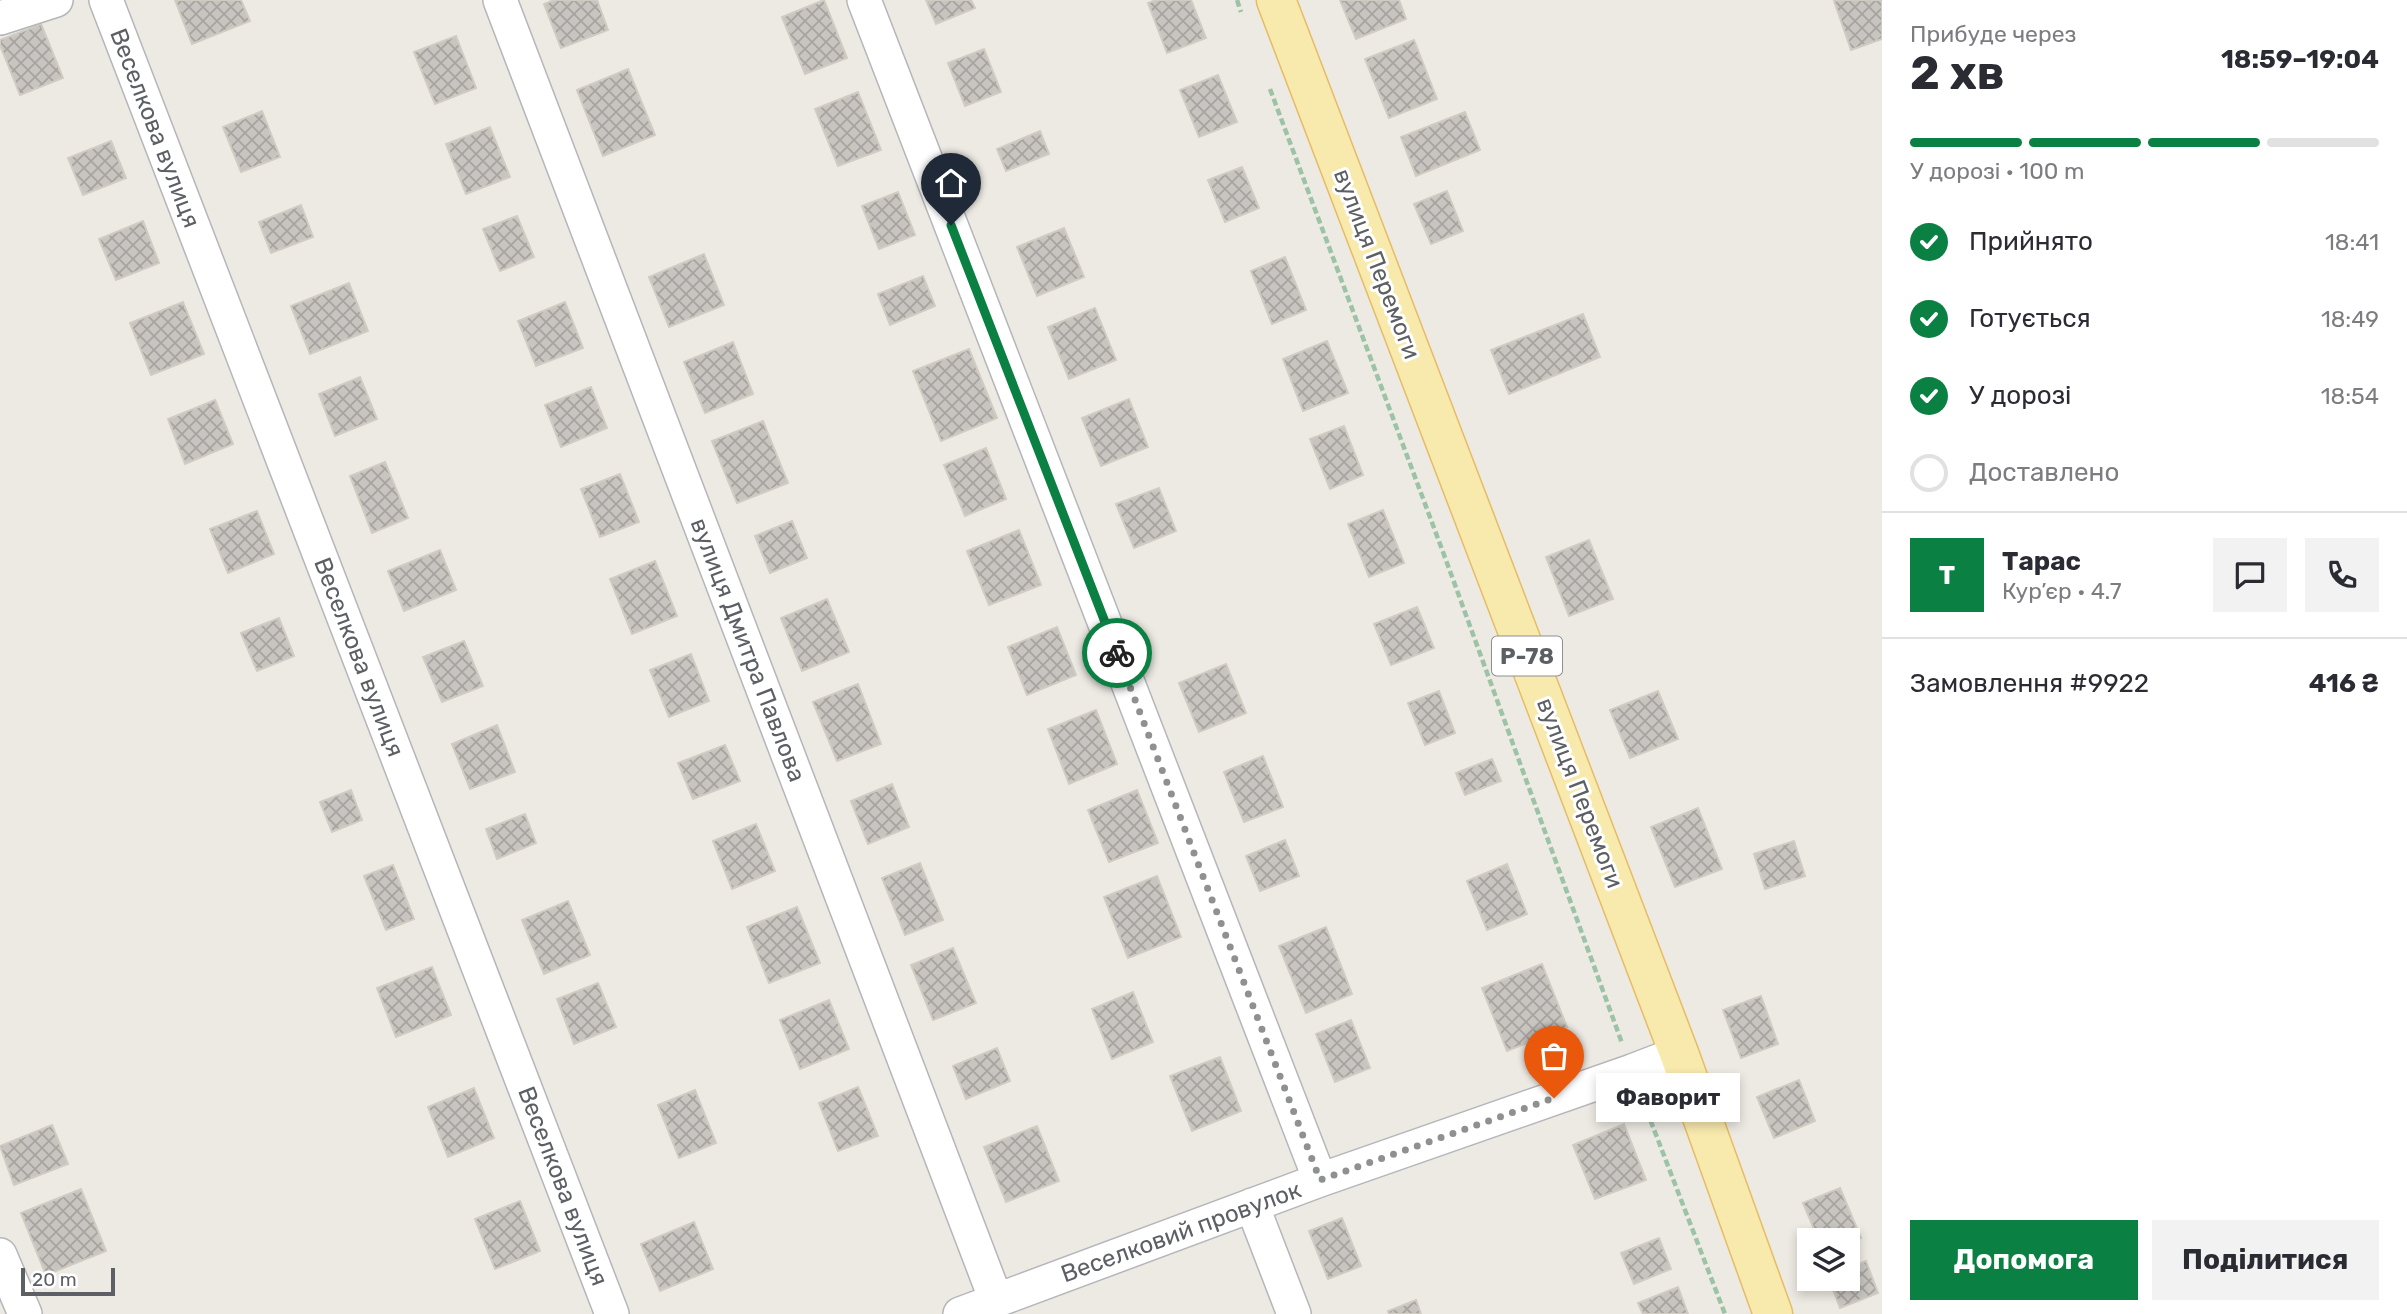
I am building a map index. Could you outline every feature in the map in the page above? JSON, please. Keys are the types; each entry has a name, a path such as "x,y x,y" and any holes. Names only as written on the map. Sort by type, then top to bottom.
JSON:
{"main road":[{"name":"вулиця Перемоги","path":"1276,0 1679,1053 1773,1314"}],"street":[{"path":"0,18 56,0"},
{"name":"Веселкова вулиця","path":"106,0 612,1314"},
{"name":"вулиця Дмитра Павлова","path":"500,0 996,1300"},
{"path":"864,0 1320,1180"},
{"name":"Веселковий провулок","path":"960,1314 1320,1180 1679,1053"},
{"path":"1252,1205 1294,1314"},
{"path":"0,1255 25,1314"}],"path":[{"path":"1237,0 1241,13"},
{"path":"1269,88 1453,579 1632,1071 1725,1314"}],"building":[{"path":"175,0 241,0 250,21 192,44"},
{"path":"554,0 597,0 608,30 561,48 544,4"},
{"path":"824,0 847,58 805,74 782,17"},
{"path":"926,0 971,0 975,8 936,24"},
{"path":"1156,0 1191,0 1206,38 1167,53 1148,3"},
{"path":"1340,0 1399,0 1406,19 1356,39"},
{"path":"1882,0 1882,39 1851,50 1834,1"},
{"path":"41,24 63,78 20,95 0,40"},
{"path":"456,36 476,88 435,104 414,52"},
{"path":"1414,40 1437,99 1389,118 1365,59"},
{"path":"984,49 1001,92 965,106 948,63"},
{"path":"628,69 655,135 603,156 577,90"},
{"path":"1218,75 1237,122 1199,137 1180,90"},
{"path":"858,92 881,150 838,166 815,109"},
{"path":"262,111 280,157 241,172 223,127"},
{"path":"1465,112 1480,150 1416,176 1401,137"},
{"path":"490,127 510,177 466,194 446,144"},
{"path":"1040,131 1049,154 1006,171 997,149"},
{"path":"111,141 126,178 83,195 68,158"},
{"path":"1242,167 1259,208 1225,222 1208,180"},
{"path":"1447,191 1463,231 1431,244 1414,204"},
{"path":"898,192 915,235 879,249 862,206"},
{"path":"301,205 313,237 271,253 259,222"},
{"path":"517,216 534,257 500,271 483,229"},
{"path":"143,221 159,263 116,280 99,239"},
{"path":"1064,228 1084,277 1037,296 1017,247"},
{"path":"704,254 724,305 669,327 649,277"},
{"path":"1285,257 1306,310 1272,324 1251,271"},
{"path":"923,276 935,306 890,325 878,294"},
{"path":"349,283 368,331 310,354 291,306"},
{"path":"183,302 204,354 151,375 130,323"},
{"path":"565,302 583,348 536,366 518,321"},
{"path":"1095,308 1116,360 1069,379 1048,327"},
{"path":"1583,314 1600,357 1509,394 1491,350"},
{"path":"1327,341 1348,393 1303,411 1283,359"},
{"path":"733,342 753,394 705,413 684,362"},
{"path":"969,349 997,418 941,441 913,371"},
{"path":"360,377 377,419 335,436 319,394"},
{"path":"591,387 607,428 561,447 545,405"},
{"path":"1129,399 1148,447 1101,466 1082,418"},
{"path":"215,400 233,444 185,464 168,419"},
{"path":"763,421 788,483 737,503 712,441"},
{"path":"1344,426 1363,475 1330,489 1310,439"},
{"path":"986,448 1006,499 965,516 944,465"},
{"path":"385,462 408,518 372,533 350,476"},
{"path":"620,474 639,522 600,537 581,489"},
{"path":"1159,488 1176,531 1134,548 1116,504"},
{"path":"1383,510 1404,563 1369,577 1348,524"},
{"path":"257,511 274,554 228,573 210,529"},
{"path":"792,521 807,558 770,573 755,536"},
{"path":"1019,530 1041,585 989,605 967,551"},
{"path":"1589,540 1613,599 1569,616 1546,557"},
{"path":"440,550 456,590 404,611 388,571"},
{"path":"655,561 677,616 632,634 610,579"},
{"path":"827,599 849,652 802,671 781,618"},
{"path":"1417,607 1434,648 1391,665 1374,624"},
{"path":"279,618 294,656 257,671 241,633"},
{"path":"1057,627 1076,675 1027,695 1008,647"},
{"path":"464,641 483,686 442,702 423,657"},
{"path":"691,654 709,701 669,717 650,670"},
{"path":"1226,664 1246,713 1199,732 1179,683"},
{"path":"858,684 881,744 837,761 813,702"},
{"path":"1439,691 1455,733 1425,745 1408,703"},
{"path":"1658,691 1678,739 1630,758 1610,710"},
{"path":"1096,710 1117,764 1069,784 1048,729"},
{"path":"497,725 515,772 470,789 452,744"},
{"path":"725,745 740,781 693,799 678,763"},
{"path":"1263,756 1283,807 1244,822 1224,772"},
{"path":"1492,759 1501,781 1465,795 1456,773"},
{"path":"892,784 909,827 868,844 851,801"},
{"path":"351,790 362,820 332,832 320,802"},
{"path":"1137,790 1158,843 1109,862 1088,810"},
{"path":"1698,808 1722,869 1675,887 1651,827"},
{"path":"525,814 536,843 497,859 486,829"},
{"path":"756,824 775,871 732,889 713,841"},
{"path":"1285,840 1299,876 1260,891 1246,856"},
{"path":"1794,841 1805,876 1765,889 1754,854"},
{"path":"920,863 943,920 905,935 882,878"},
{"path":"1507,864 1527,914 1487,930 1467,881"},
{"path":"393,865 414,919 386,930 364,876"},
{"path":"1157,876 1181,937 1128,958 1104,897"},
{"path":"568,901 590,955 544,974 522,920"},
{"path":"797,907 820,963 769,983 747,927"},
{"path":"1326,927 1352,994 1306,1013 1279,946"},
{"path":"953,948 976,1003 933,1020 911,965"},
{"path":"1542,964 1567,1027 1507,1051 1482,988"},
{"path":"432,967 451,1015 396,1037 377,988"},
{"path":"598,983 616,1027 574,1044 557,999"},
{"path":"1133,992 1153,1042 1112,1059 1092,1009"},
{"path":"1761,996 1778,1044 1741,1058 1723,1010"},
{"path":"829,1000 849,1049 800,1069 780,1020"},
{"path":"1351,1020 1370,1068 1335,1082 1316,1034"},
{"path":"997,1048 1010,1081 966,1099 953,1066"},
{"path":"1220,1057 1241,1111 1192,1131 1170,1076"},
{"path":"1799,1080 1815,1121 1774,1138 1757,1097"},
{"path":"858,1087 878,1136 838,1151 819,1103"},
{"path":"474,1088 494,1138 448,1157 428,1107"},
{"path":"695,1090 716,1143 679,1158 658,1105"},
{"path":"1624,1124 1646,1180 1595,1199 1573,1145"},
{"path":"52,1125 68,1164 14,1185 0,1146"},
{"path":"1037,1126 1059,1181 1006,1202 984,1147"},
{"path":"1840,1188 1857,1228 1814,1228 1803,1203"},
{"path":"81,1189 106,1251 46,1275 21,1213"},
{"path":"520,1201 540,1251 495,1269 475,1219"},
{"path":"1342,1218 1361,1266 1328,1279 1309,1231"},
{"path":"694,1222 713,1269 660,1291 641,1244"},
{"path":"1659,1238 1671,1269 1634,1284 1621,1253"},
{"path":"1866,1261 1878,1293 1840,1308 1834,1291 1860,1291 1860,1263"},
{"path":"1678,1287 1688,1314 1643,1314 1638,1303"},
{"path":"1416,1300 1421,1314 1389,1314 1388,1311"}],"way so far":[{"path":"1117,653 1320,1180 1554,1098"}],"place":[{"name":"Фаворит","path":"1554,1098"}],"route":[{"path":"951,225 1117,653"}]}
